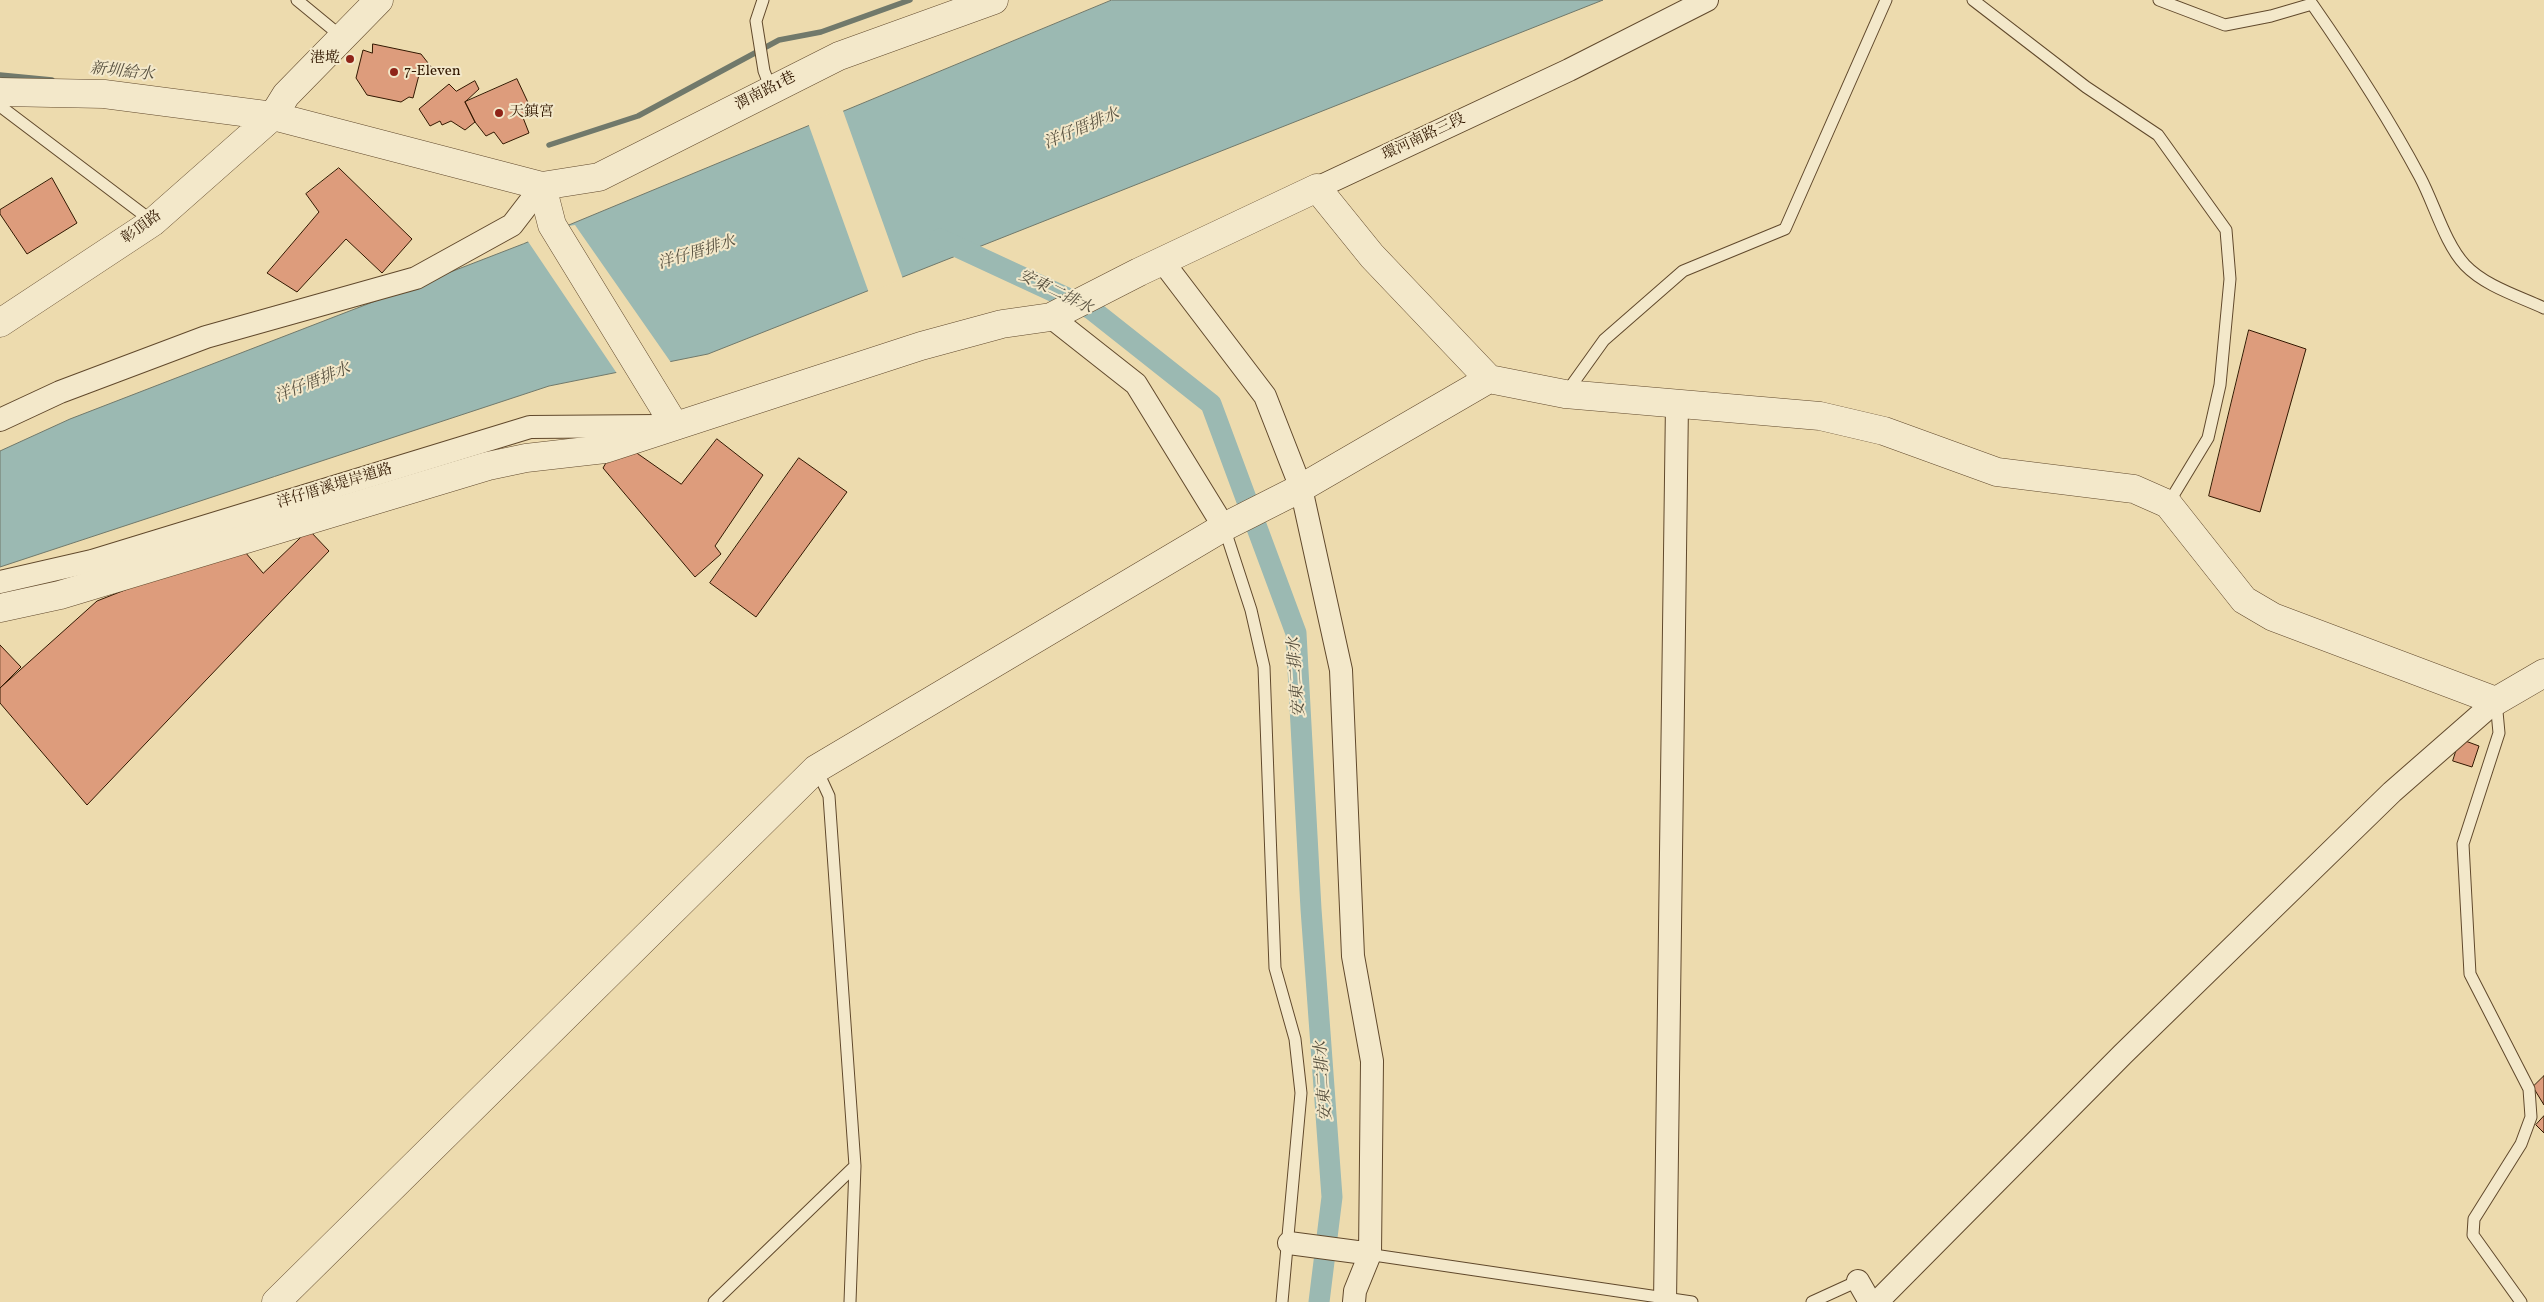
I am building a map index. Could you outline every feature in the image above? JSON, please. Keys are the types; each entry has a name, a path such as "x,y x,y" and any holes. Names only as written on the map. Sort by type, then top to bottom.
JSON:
{"street":[{"name":"彰頂路","path":"0,323 153,222 279,106 379,0"},
{"name":"渭南路1巷","path":"542,186 599,176 839,56 994,0"},
{"name":"環河南路三段","path":"0,608 60,595 488,466 526,458 605,449 921,346 1002,324 1051,317 1151,267 1569,70 1708,0"},
{"path":"0,92 104,94 279,106 542,186"},
{"path":"0,420 60,392 206,337 416,278 512,225 542,186"},
{"path":"542,186 552,225 675,426"},
{"path":"1317,188 1372,256 1489,379 1565,394 1820,416 1884,431 1997,472 2134,489 2168,504 2244,600 2273,617 2496,701"},
{"path":"1151,267 1265,396 1294,492 1341,670 1353,956 1372,1061 1364,1253 1354,1302"},
{"path":"1051,317 1136,384 1230,524"},
{"path":"276,1302 816,769 1230,524 1294,492 1489,379"},
{"path":"1665,1300 1677,403"},
{"name":"洋仔厝溪堤岸道路","path":"0,582 92,561 530,427 675,426"},
{"path":"1867,1295 2123,1054 2392,792 2496,701 2544,674"},
{"path":"1289,1242 1364,1253"}],"lane":[{"path":"297,0 342,38"},
{"path":"763,0 756,21 764,71 771,89"},
{"path":"1565,394 1604,340 1683,271 1785,229 1886,0"},
{"path":"1973,0 2086,87 2158,135 2226,230 2230,279 2220,385 2208,438 2168,504"},
{"path":"2159,0 2225,25 2271,16 2312,4 2363,79 2420,178 2444,229 2464,264 2490,284 2544,308"},
{"path":"0,106 153,222"},
{"path":"1230,524 1264,667 1275,968 1295,1039 1300,1093 1289,1242 1282,1302"},
{"path":"2496,701 2499,732 2463,844 2470,974 2529,1088 2531,1117 2521,1144 2474,1219 2473,1235 2521,1302"},
{"path":"816,769 829,796 854,1166 850,1302"},
{"path":"714,1302 854,1166"},
{"path":"1364,1253 1665,1300 1692,1302"},
{"path":"1812,1302 1867,1295"}],"water":[{"name":"洋仔厝排水","path":"1112,0 1603,0 708,354 549,386 0,567 0,451 70,419 523,244"}],"pier":[{"path":"842,108 903,279 869,293 808,123"},
{"path":"575,225 672,364 618,375 527,240 555,228"}],"building":[{"name":"7-Eleven","path":"373,44 421,54 432,68 429,76 419,75 413,98 409,97 401,102 367,95 356,78 363,50 372,53"},
{"name":"天鎮宮","path":"517,79 532,111 522,115 529,133 503,144 494,132 486,136 475,122 465,102"},
{"path":"475,81 479,89 465,102 475,122 465,130 451,121 442,125 440,121 430,126 419,109 449,84 456,91"},
{"path":"339,168 412,239 382,273 346,239 297,292 267,273 319,212 306,194"},
{"path":"52,178 77,223 27,254 0,214 0,210"},
{"path":"2249,330 2306,349 2260,512 2209,496"},
{"path":"717,439 763,475 715,546 721,554 695,577 603,468 611,454 631,449 681,484"},
{"path":"799,458 847,492 756,617 710,583"},
{"path":"309,530 329,551 87,805 0,703 0,688 97,601 239,545 263,573"},
{"path":"0,645 21,667 0,688"},
{"path":"2460,739 2479,746 2472,767 2453,761"},
{"path":"2544,1076 2544,1105 2533,1087"},
{"path":"2544,1116 2544,1133 2536,1125"}],"waterway":[{"path":"549,145 638,116 779,40 821,32 910,0"},
{"name":"新圳給水","path":"0,75 52,80"},
{"name":"安東二排水","path":"940,239 1091,309 1211,404 1296,633 1311,909 1332,1197 1319,1302"}],"place":[{"name":"港墘","path":"350,59"},
{"name":"7-Eleven","path":"394,72"},
{"name":"天鎮宮","path":"499,113"}]}
